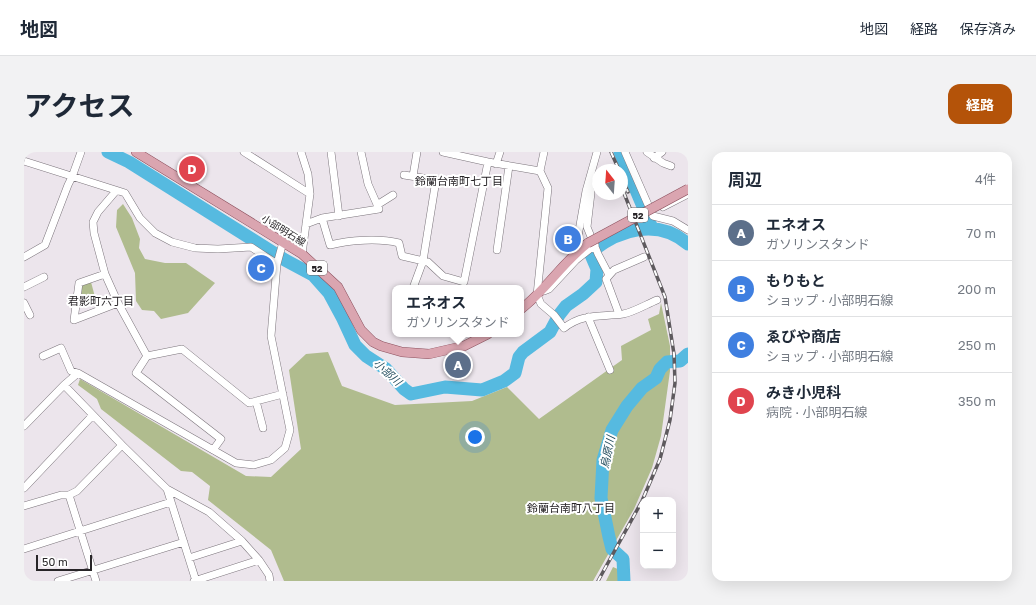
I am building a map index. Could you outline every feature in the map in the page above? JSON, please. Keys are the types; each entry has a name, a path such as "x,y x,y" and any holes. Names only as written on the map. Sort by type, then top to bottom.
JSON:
{"main road":[{"name":"小部明石線","path":"136,152 282,246 302,254 338,286 361,330 373,342 402,352 429,354 464,346 482,337"},
{"name":"52","path":"524,306 537,295 575,253 591,246 688,189"}],"street":[{"path":"24,257 45,245 81,152"},
{"path":"244,152 310,194"},
{"path":"301,152 308,174 310,194 302,254"},
{"path":"331,152 339,216"},
{"path":"306,224 322,218 380,209 368,184 361,152"},
{"path":"413,176 417,152"},
{"path":"443,152 459,154 492,163 540,171"},
{"path":"322,218 330,245 344,242 390,241 399,243 402,256 428,262 443,276 464,282 492,163 500,152"},
{"path":"544,152 540,171 548,188 537,295 541,304 554,315 564,328 572,321 588,317 624,313 657,300"},
{"path":"575,253 586,191 597,152"},
{"path":"625,152 653,216 673,221 688,230"},
{"path":"647,152 654,158 671,166"},
{"path":"654,158 662,152"},
{"path":"24,161 125,193 140,218 155,233 172,242 195,248 218,249 251,247 277,264"},
{"path":"497,250 509,166"},
{"path":"404,175 439,180 423,261 414,285"},
{"path":"589,181 592,193 588,227 591,246 598,254 610,275"},
{"path":"116,191 98,212 93,222 94,233 105,274 118,303 147,356"},
{"path":"652,213 688,194"},
{"path":"377,205 393,195"},
{"path":"43,356 61,348 71,372 78,373 236,463 254,465 271,460 285,448 290,430 271,336 277,264 282,246"},
{"path":"537,295 549,289 591,246"},
{"path":"619,314 606,279 614,270 644,258"},
{"path":"105,274 78,283 74,320 118,303"},
{"path":"24,287 44,277"},
{"path":"24,303 30,315"},
{"path":"588,317 610,370"},
{"path":"213,450 221,439 136,373 147,356 182,349 249,403 283,394"},
{"path":"24,426 64,385 78,373"},
{"path":"64,385 167,489 209,512 242,541 259,560 269,575 270,581"},
{"path":"256,401 263,428"},
{"path":"24,488 93,415"},
{"path":"24,506 77,492 122,445"},
{"path":"167,489 195,581 259,560"},
{"path":"70,495 96,581"},
{"path":"24,549 171,502"},
{"path":"189,558 242,541"},
{"path":"58,581 184,542"}],"green space":[{"path":"123,204 132,218 140,239 139,248 145,259 165,263 186,263 215,283 188,313 161,319 154,311 142,310 136,301 135,273 116,227 117,210"},
{"path":"91,282 95,297 80,301 80,289 82,285"},
{"path":"661,303 670,346 670,371 661,436 652,468 634,509 593,581 284,581 271,550 208,500 210,486 192,472 181,471 101,409 97,399 78,385 80,379 246,476 271,477 301,449 289,370 306,354 328,352 342,386 395,405 472,401 507,387 539,419 622,360 621,346 651,330 648,319 659,314"},
{"path":"613,567 620,570 618,581 606,581"}],"waterway":[{"name":"小部川","path":"108,152 129,162 285,260 313,275 329,293 355,345 366,356 386,369 404,389 411,394 445,387 482,390 504,381 515,373 519,357 523,352 550,332 559,315 566,306 583,294 596,282 597,269 591,255 592,251 603,243 627,232 652,229 664,231 676,236 688,244"},
{"path":"620,152 652,228"},
{"name":"烏原川","path":"624,581 623,559 612,549 601,498 603,460 612,430 627,406 642,388 656,378 660,369 667,362 680,361 688,354"}],"railway":[{"path":"611,152 616,164"},
{"path":"598,581 642,501 660,459 670,420 675,383 674,354 665,297 627,200"}],"place":[{"name":"みき小児科","path":"192,169"},
{"name":"もりもと","path":"568,239"},
{"name":"ゑびや商店","path":"261,268"},
{"name":"エネオス","path":"458,365"}],"district":[{"name":"鈴蘭台南町七丁目","path":"459,180"},
{"name":"君影町六丁目","path":"101,300"},
{"name":"鈴蘭台南町八丁目","path":"571,507"}]}
